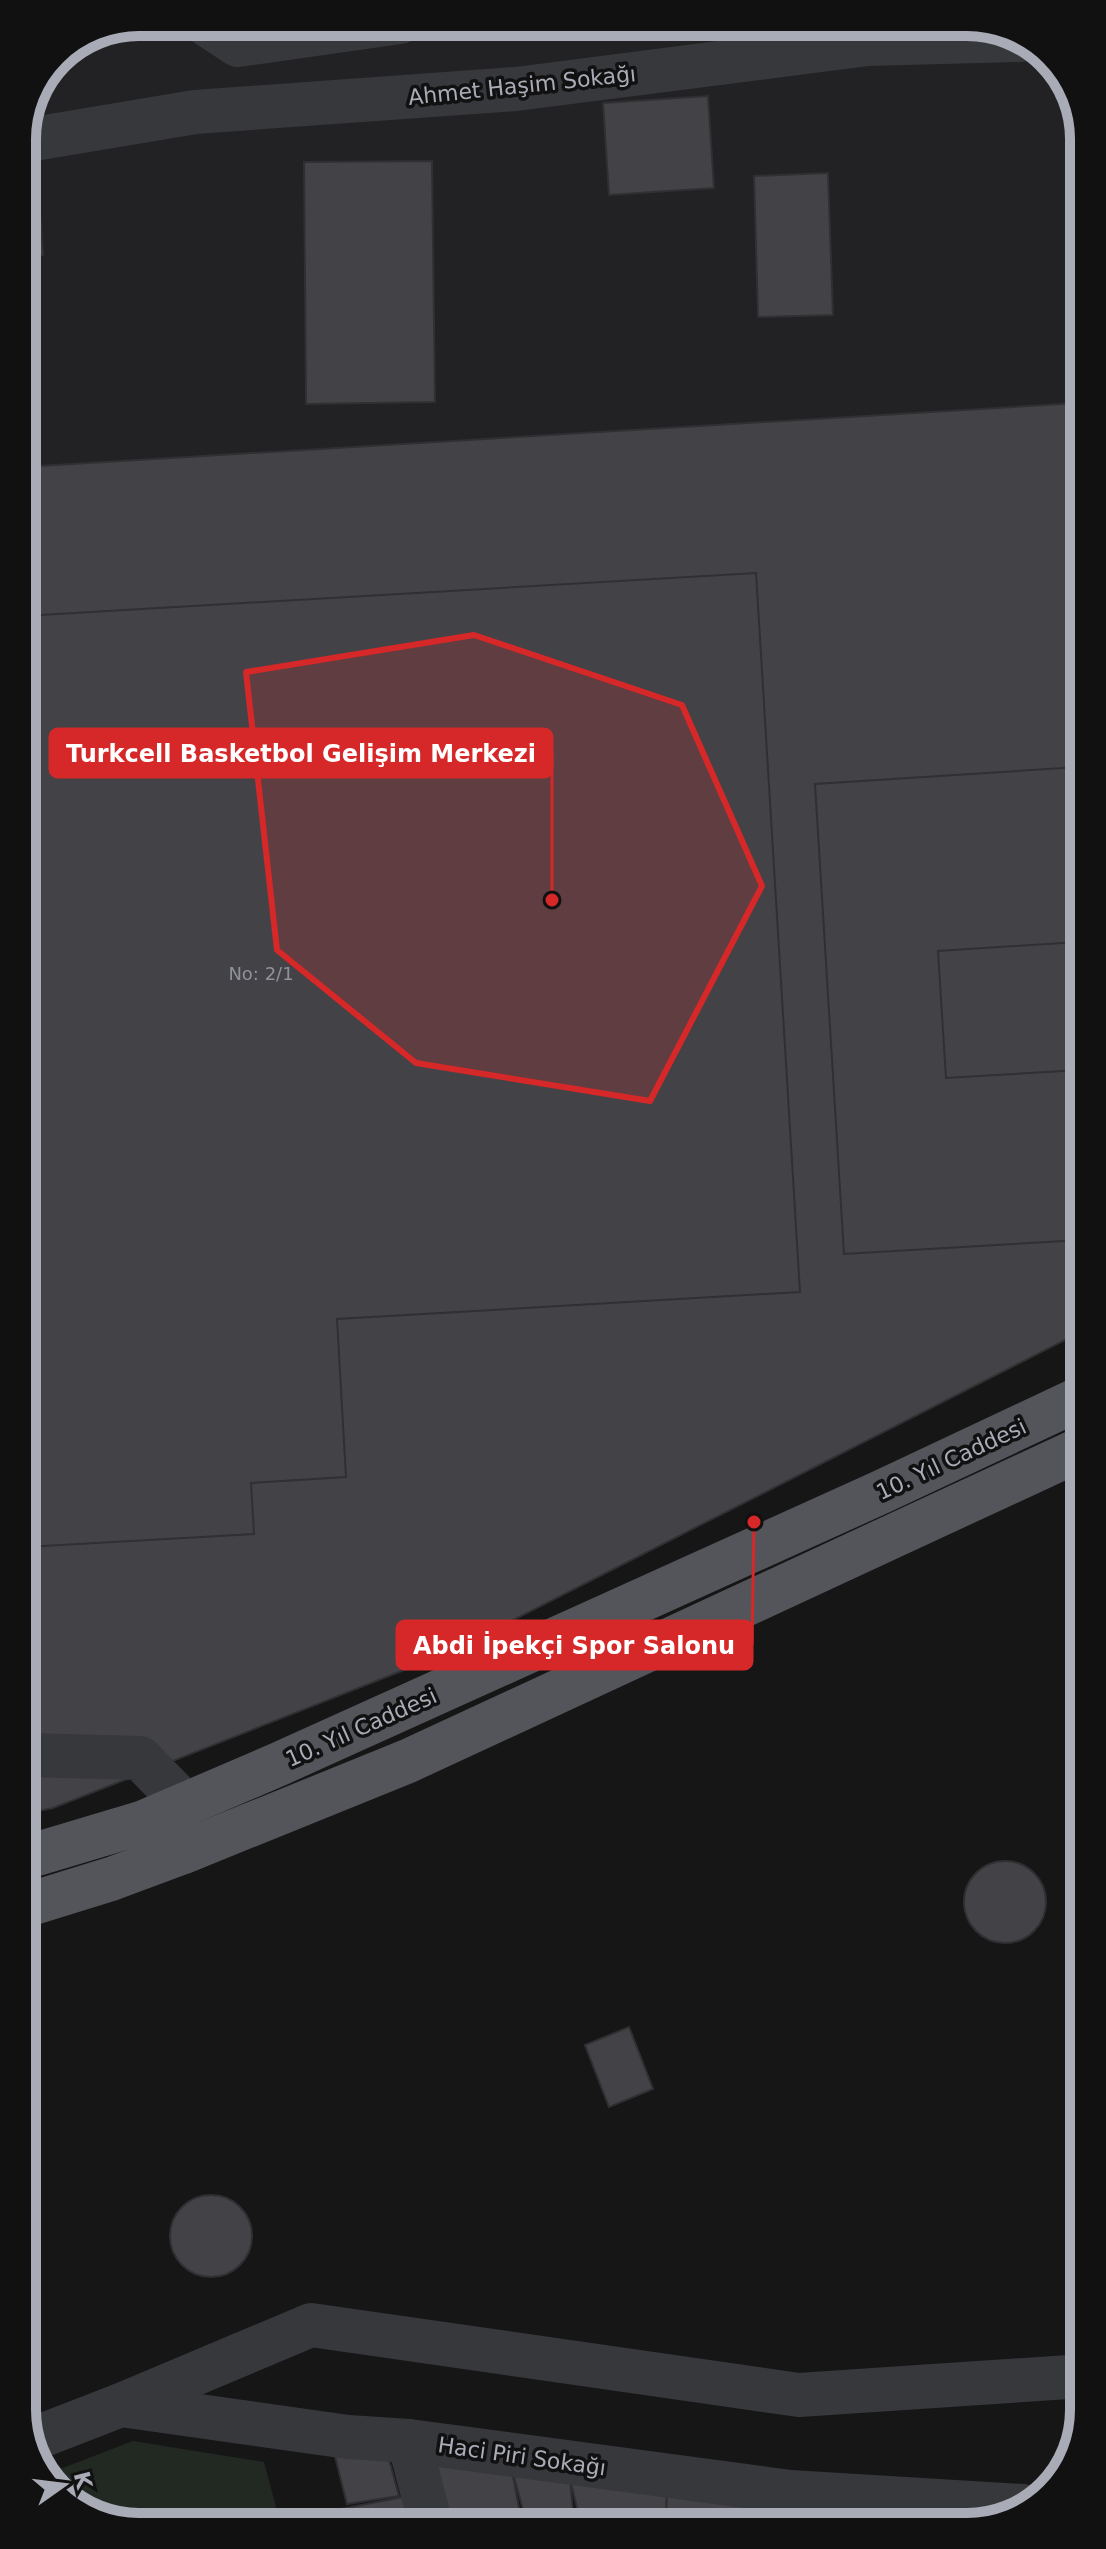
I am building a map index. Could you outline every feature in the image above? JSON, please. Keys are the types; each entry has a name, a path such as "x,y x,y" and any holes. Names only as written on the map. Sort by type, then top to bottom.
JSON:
{"main road":[{"name":"10. Yıl Caddesi","path":"36,1854 144,1822 383,1719 1070,1403"},
{"name":"10. Yıl Caddesi","path":"36,1902 181,1853 408,1761 1070,1454"}],"street":[{"path":"224,36 238,45 301,36"},
{"name":"Ahmet Haşim Sokağı","path":"36,139 195,112 516,89 868,44 998,41"},
{"path":"36,1755 140,1758 185,1804"},
{"path":"121,2405 311,2325 799,2395 1070,2377"},
{"name":"Haci Piri Sokağı","path":"40,2437 121,2405 348,2437 409,2441 785,2507 1004,2506"},
{"path":"409,2441 428,2513"}],"highlighted area":[{"path":"474,635 682,705 762,886 650,1101 416,1063 277,950 246,672"}],"shaded area":[{"path":"139,36 973,36 1000,41 1030,57 1049,76 1065,106 1068,119 1070,406 36,474 36,133 40,113 57,76 71,62 106,41"},
{"path":"133,2441 264,2462 278,2513 119,2511 76,2492 56,2471"}],"building":[{"path":"708,96 714,188 609,195 603,103"},
{"path":"432,161 435,402 306,404 304,162"},
{"path":"828,173 833,315 758,317 754,176"},
{"path":"36,213 40,213 43,255 36,255"},
{"path":"1070,403 1070,1338 450,1652 53,1808 36,1811 36,466"},
{"path":"756,573 800,1292 337,1319 346,1477 251,1483 254,1534 36,1546 36,615"},
{"path":"1070,768 1070,942 938,951 946,1078 1070,1071 1070,1241 844,1254 815,784"},
{"path":"1005,1861 1021,1864 1034,1873 1043,1886 1046,1902 1043,1918 1034,1931 1021,1940 1005,1943 989,1940 976,1931 967,1918 964,1902 967,1886 976,1873 989,1864"},
{"path":"629,2027 653,2089 609,2107 585,2045"},
{"path":"211,2195 227,2198 240,2207 249,2220 252,2236 249,2252 240,2265 227,2274 211,2277 195,2274 182,2265 173,2252 170,2236 173,2220 182,2207 195,2198"},
{"path":"334,2452 388,2456 399,2496 347,2504"},
{"path":"425,2461 511,2466 520,2513 438,2513"},
{"path":"511,2466 570,2479 573,2513 524,2513"},
{"path":"570,2479 667,2490 666,2513 578,2513"},
{"path":"667,2490 754,2500 753,2513 666,2513"},
{"path":"408,2496 413,2513 321,2513"}],"place":[{"name":"Turkcell Basketbol Gelişim Merkezi","path":"552,900"},
{"name":"Abdi İpekçi Spor Salonu","path":"754,1522"}]}
